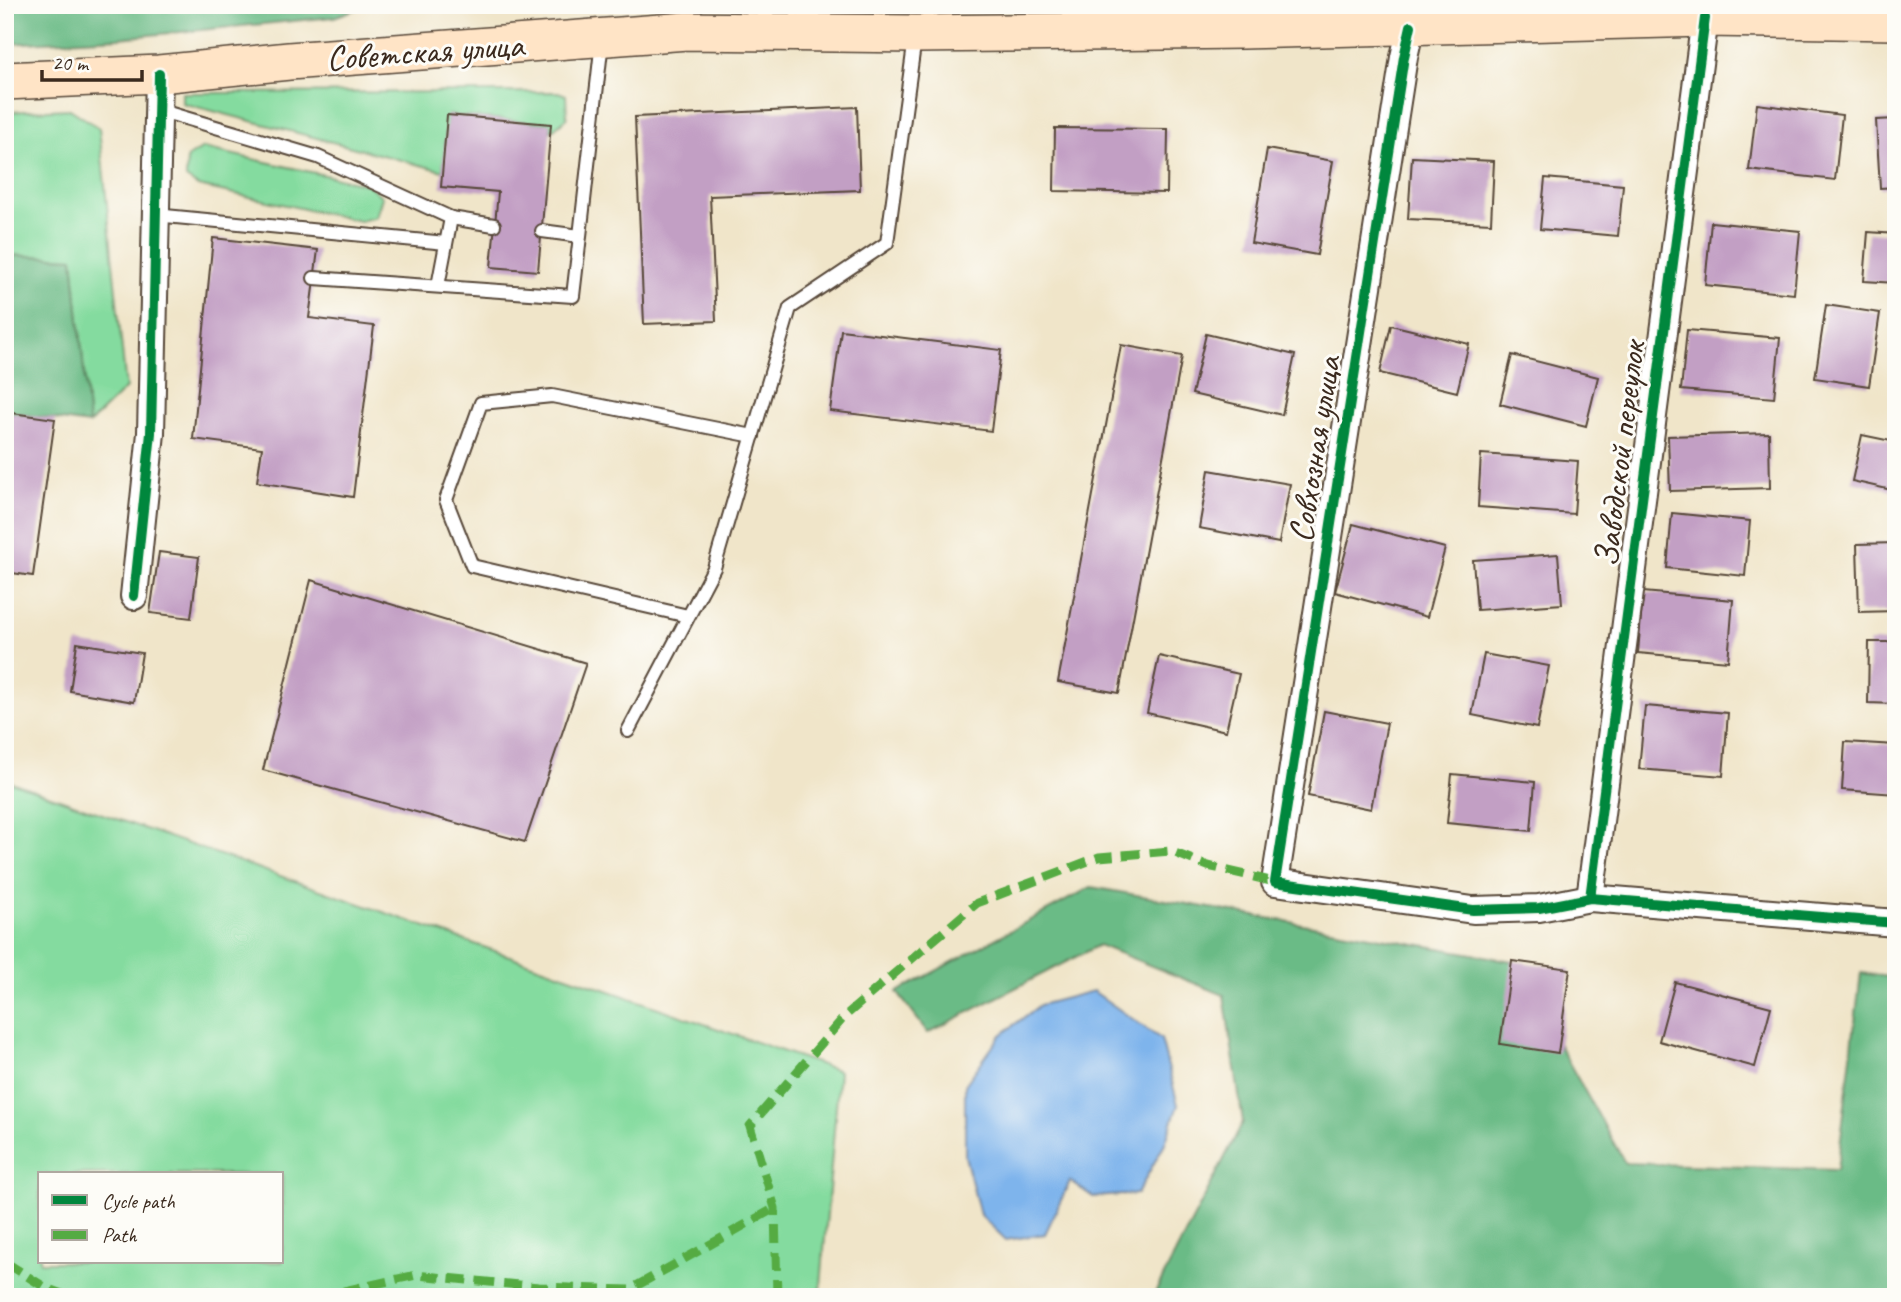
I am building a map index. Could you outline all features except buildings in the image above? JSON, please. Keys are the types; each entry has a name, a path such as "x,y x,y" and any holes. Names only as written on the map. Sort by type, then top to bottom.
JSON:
{"main road":[{"name":"Советская улица","path":"5,81 159,74 289,61 688,31 916,34 1112,18 1243,30 1411,26 1704,12 1896,21"}],"street":[{"name":"Заводской переулок","path":"1590,898 1704,12"},
{"name":"Совхозная улица","path":"1411,26 1275,882 1473,910 1539,908 1590,898"},
{"path":"134,596 152,433 159,74"},
{"path":"1590,898 1896,923"}],"lane":[{"path":"628,731 714,568 790,308 887,243 916,34"},
{"path":"314,278 573,296 602,37"},
{"path":"158,110 318,157 451,218 494,225"},
{"path":"155,215 446,243"},
{"path":"438,286 451,218"},
{"path":"542,232 580,236"},
{"path":"688,616 472,566 446,500 481,403 552,396 753,436"}],"green space":[{"path":"5,5 368,5 334,17 119,38 5,44"},
{"path":"558,92 566,95 567,118 550,132 551,124 448,115 443,171 182,103 182,93"},
{"path":"70,109 99,128 126,388 89,424 73,258 5,255 5,112"},
{"path":"203,148 369,185 382,197 376,217 360,221 198,186 186,178 187,158"},
{"path":"5,255 73,258 89,424 5,412"},
{"path":"5,780 839,1071 820,1297 5,1297"},
{"path":"1091,887 1512,961 1625,1163 1837,1170 1861,973 1896,978 1896,1297 1153,1297 1243,1122 1224,995 1099,945 928,1033 897,992"}],"water":[{"path":"1093,991 1161,1039 1178,1105 1165,1143 1137,1194 1093,1197 1070,1181 1045,1234 1006,1240 980,1215 965,1156 965,1085 1001,1035 1040,1005"}],"marked path":[{"path":"777,1297 775,1208 750,1126 846,1015 977,903 1099,857 1170,851 1208,866 1275,882"},
{"path":"317,1297 416,1275 539,1287 629,1290 775,1208"},
{"path":"5,1262 46,1288 70,1297"}],"cycle path":[{"path":"1590,898 1705,18"},
{"path":"1411,26 1275,882 1473,910 1539,908 1590,898 1896,923"},
{"path":"134,596 151,433 159,74"}]}
